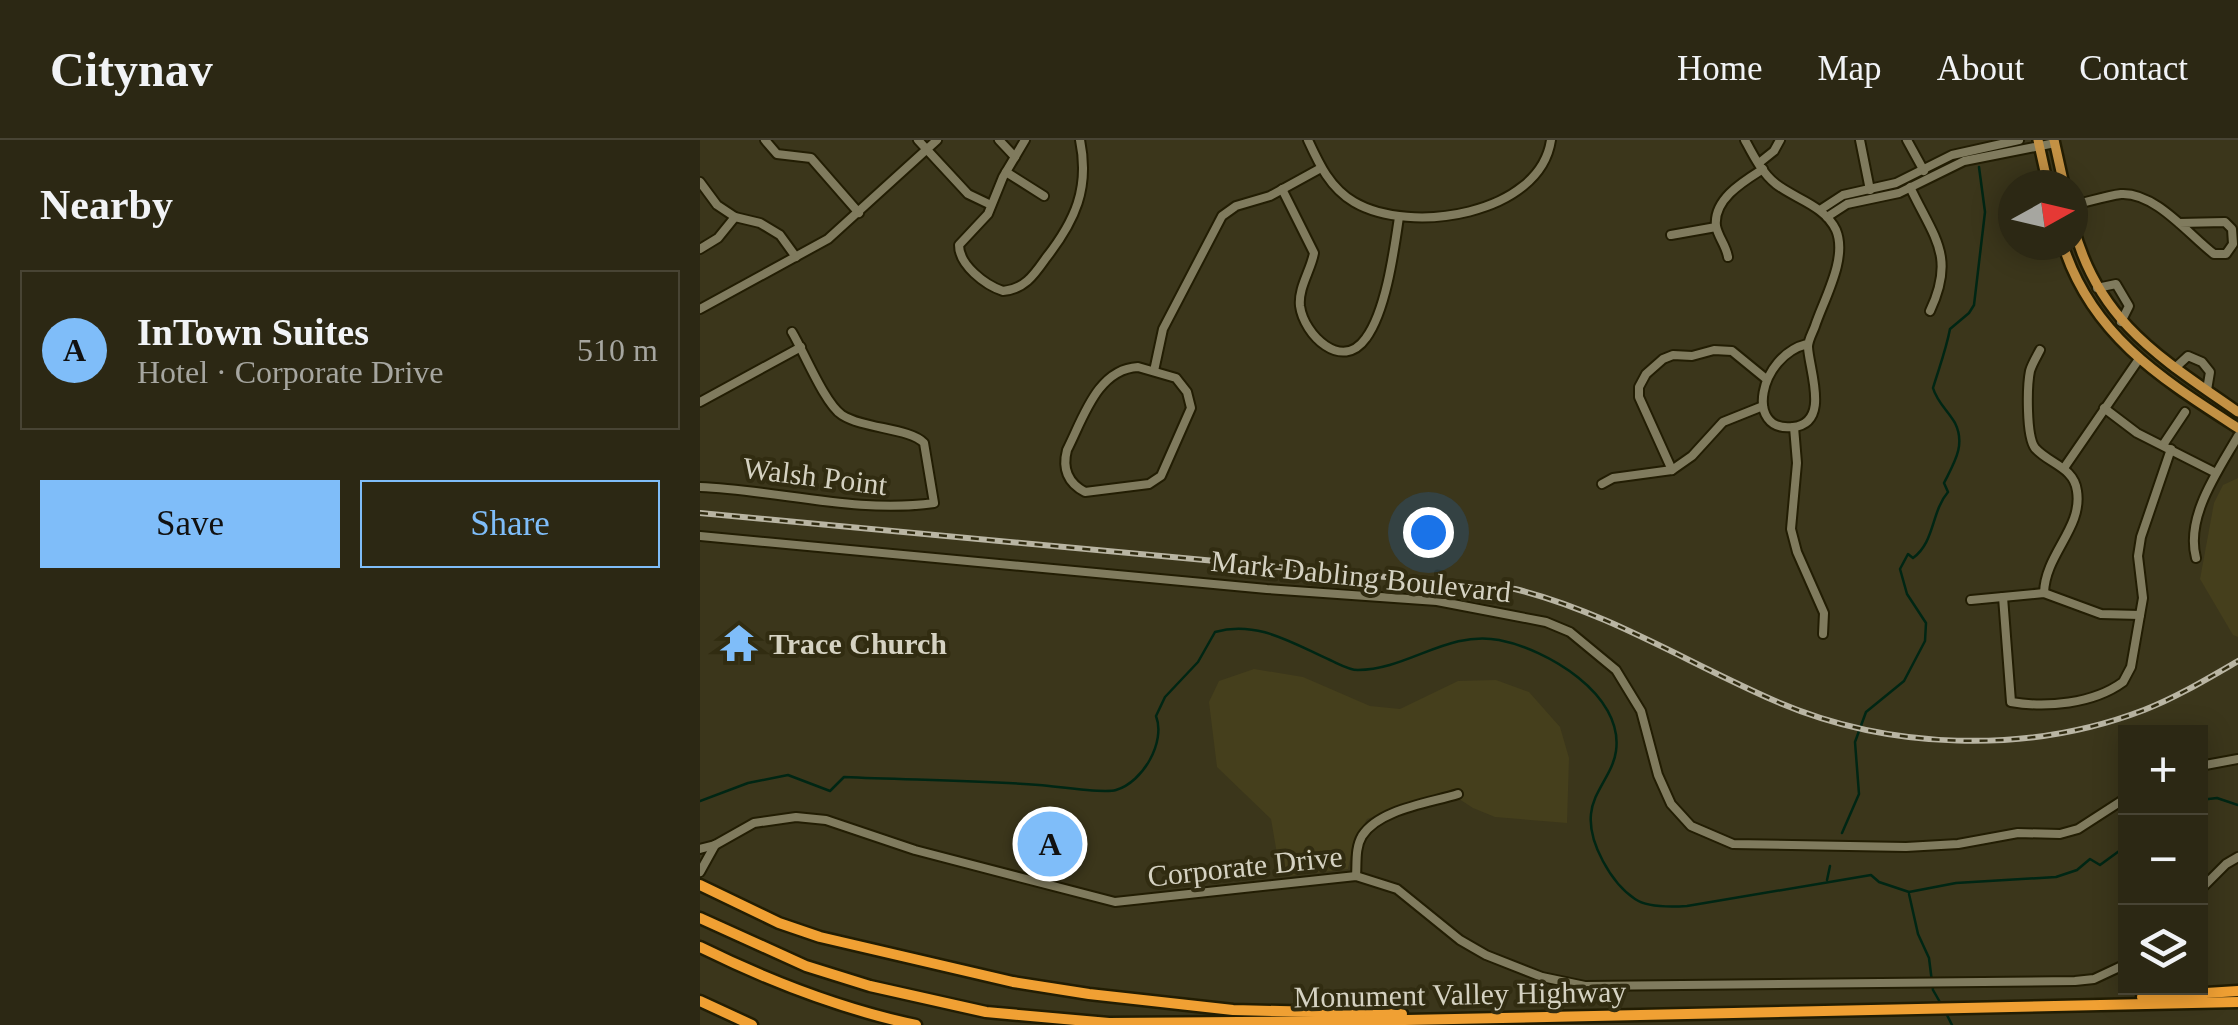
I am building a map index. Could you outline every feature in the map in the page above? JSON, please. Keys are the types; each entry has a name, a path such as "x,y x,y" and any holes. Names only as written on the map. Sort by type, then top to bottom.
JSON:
{"highway":[{"path":"700,886 779,923 820,937 1014,982 1233,1010 1402,1014 1432,1020"},
{"name":"Monument Valley Highway","path":"700,918 752,944 888,991 986,1012 1142,1024 2238,1002"},
{"path":"700,947 808,994 916,1025"},
{"path":"2056,1005 2238,991"},
{"path":"700,1001 752,1025"}],"main road":[{"path":"2054,141 2061,170"},
{"path":"2039,143 2045,170"},
{"path":"2069,260 2101,321 2139,360 2238,428"},
{"path":"2086,260 2097,288 2121,322 2152,352 2238,412"}],"street":[{"path":"765,140 777,154 811,158 859,214"},
{"path":"918,140 968,194 991,205"},
{"path":"700,309 828,239 936,140"},
{"path":"998,140 1015,156"},
{"path":"1025,140 983,220 963,240 958,252 986,283 1011,290 1027,283 1073,221 1085,169 1080,140"},
{"path":"1308,140 1334,186 1356,203 1378,213 1433,218 1499,201 1540,172 1551,140"},
{"path":"1745,140 1778,186 1823,214 1837,232 1839,248 1808,344 1816,404 1808,420 1794,427 1781,426 1763,406 1766,378 1790,351 1808,344"},
{"path":"1728,257 1716,227 1722,203 1774,152 1780,140"},
{"path":"1860,140 1870,192"},
{"path":"1907,140 1926,174"},
{"path":"1926,174 1952,155 2019,140"},
{"path":"1823,214 1870,192 1908,183 1926,174 2054,141"},
{"path":"1154,371 1163,330 1222,216 1321,168"},
{"path":"1006,172 1044,196"},
{"path":"700,182 716,205 734,217 760,222 780,235 796,257"},
{"path":"1908,183 1943,257 1942,287 1930,311"},
{"path":"1282,189 1314,253 1300,309 1320,344 1336,352 1353,349 1369,332 1389,276 1399,217"},
{"path":"2088,201 2134,195 2148,200 2214,254 2226,254 2233,244 2232,230 2225,222 2179,223"},
{"path":"700,249 718,238 734,217"},
{"path":"1671,235 1716,227"},
{"path":"2097,288 2116,284 2129,306 2121,322"},
{"name":"Walsh Point","path":"700,487 740,488 774,496 897,508 934,503 924,443 918,436 870,427 838,414 792,332"},
{"path":"700,402 801,348"},
{"path":"1672,470 1639,397 1646,374 1668,356 1726,350 1740,355 1766,378"},
{"path":"2040,350 2030,370 2029,432 2040,453 2064,468 2077,490 2076,514 2049,564 2044,593"},
{"path":"2175,368 2188,356 2202,362 2210,372 2207,390"},
{"path":"2064,468 2139,360"},
{"path":"1123,370 1154,371 1176,378 1190,400 1190,416 1165,471 1149,484 1094,493 1078,489 1067,477 1064,460 1099,388 1123,370"},
{"path":"1602,484 1613,478 1672,470 1692,456 1723,422 1763,406"},
{"path":"2104,408 2137,433 2216,473"},
{"path":"2003,597 2011,702 2068,702 2116,687 2128,676 2144,589 2139,546 2167,447 2185,412"},
{"path":"1794,427 1797,463 1791,529 1824,612 1822,634"},
{"path":"2196,558 2193,544 2203,502 2238,436"},
{"name":"Mark Dabling Boulevard","path":"700,536 1437,601 1546,622 1570,632 1616,670 1642,711 1658,775 1671,804 1691,826 1733,844 1906,847 1958,844 2018,833 2060,834 2078,829 2118,803"},
{"path":"1972,600 2044,593 2102,614 2140,615"},
{"path":"2208,765 2238,759"},
{"path":"1356,876 1357,849 1362,836 1375,823 1458,794"},
{"name":"Corporate Drive","path":"700,849 754,824 781,818 812,818 915,850 1114,902 1356,876 1397,890 1460,940 1486,955 1542,976 1585,986 2075,981 2094,979 2118,968"},
{"path":"700,872 715,845"},
{"path":"2208,883 2238,857"}],"shaded area":[{"path":"2238,478 2238,637 2233,635 2200,579 2214,503 2223,485"},
{"path":"1254,669 1303,677 1370,706 1400,709 1458,681 1496,680 1529,692 1560,727 1569,758 1567,823 1495,817 1447,791 1367,819 1353,844 1348,869 1281,877 1271,819 1217,767 1209,702 1219,681"}],"waterway":[{"path":"1842,833 1859,794 1855,742 1866,712 1904,681 1925,641 1926,623 1907,594 1900,569 1908,554 1913,558 1925,544 1948,492 1944,483 1959,446 1955,423 1933,388 1950,329 1974,305 1985,212 1979,167"},
{"path":"700,801 748,783 788,775 830,791 844,777 1116,790 1135,779 1150,760 1158,737 1156,716 1165,697 1198,662 1215,632 1245,629 1274,635 1355,670 1394,664 1445,645 1480,638 1518,645 1559,664 1595,693 1615,730 1614,759 1591,814 1593,837 1610,872 1626,892 1646,904 1687,906 1871,875 1879,882 1909,892 1956,883 2056,877 2077,870 2090,859 2100,865 2118,852"},
{"path":"2208,799 2238,805"},
{"path":"1827,880 1830,866"},
{"path":"1909,894 1918,934 1929,958 1933,990 1941,1004"},
{"path":"1945,1011 1952,1025"}],"railway":[{"path":"700,513 1515,589 1614,624 1817,717 1910,737 2005,740 2099,725 2156,705 2238,661"}],"place":[{"name":"Trace Church","path":"739,643"},
{"name":"InTown Suites","path":"1050,844"}]}
